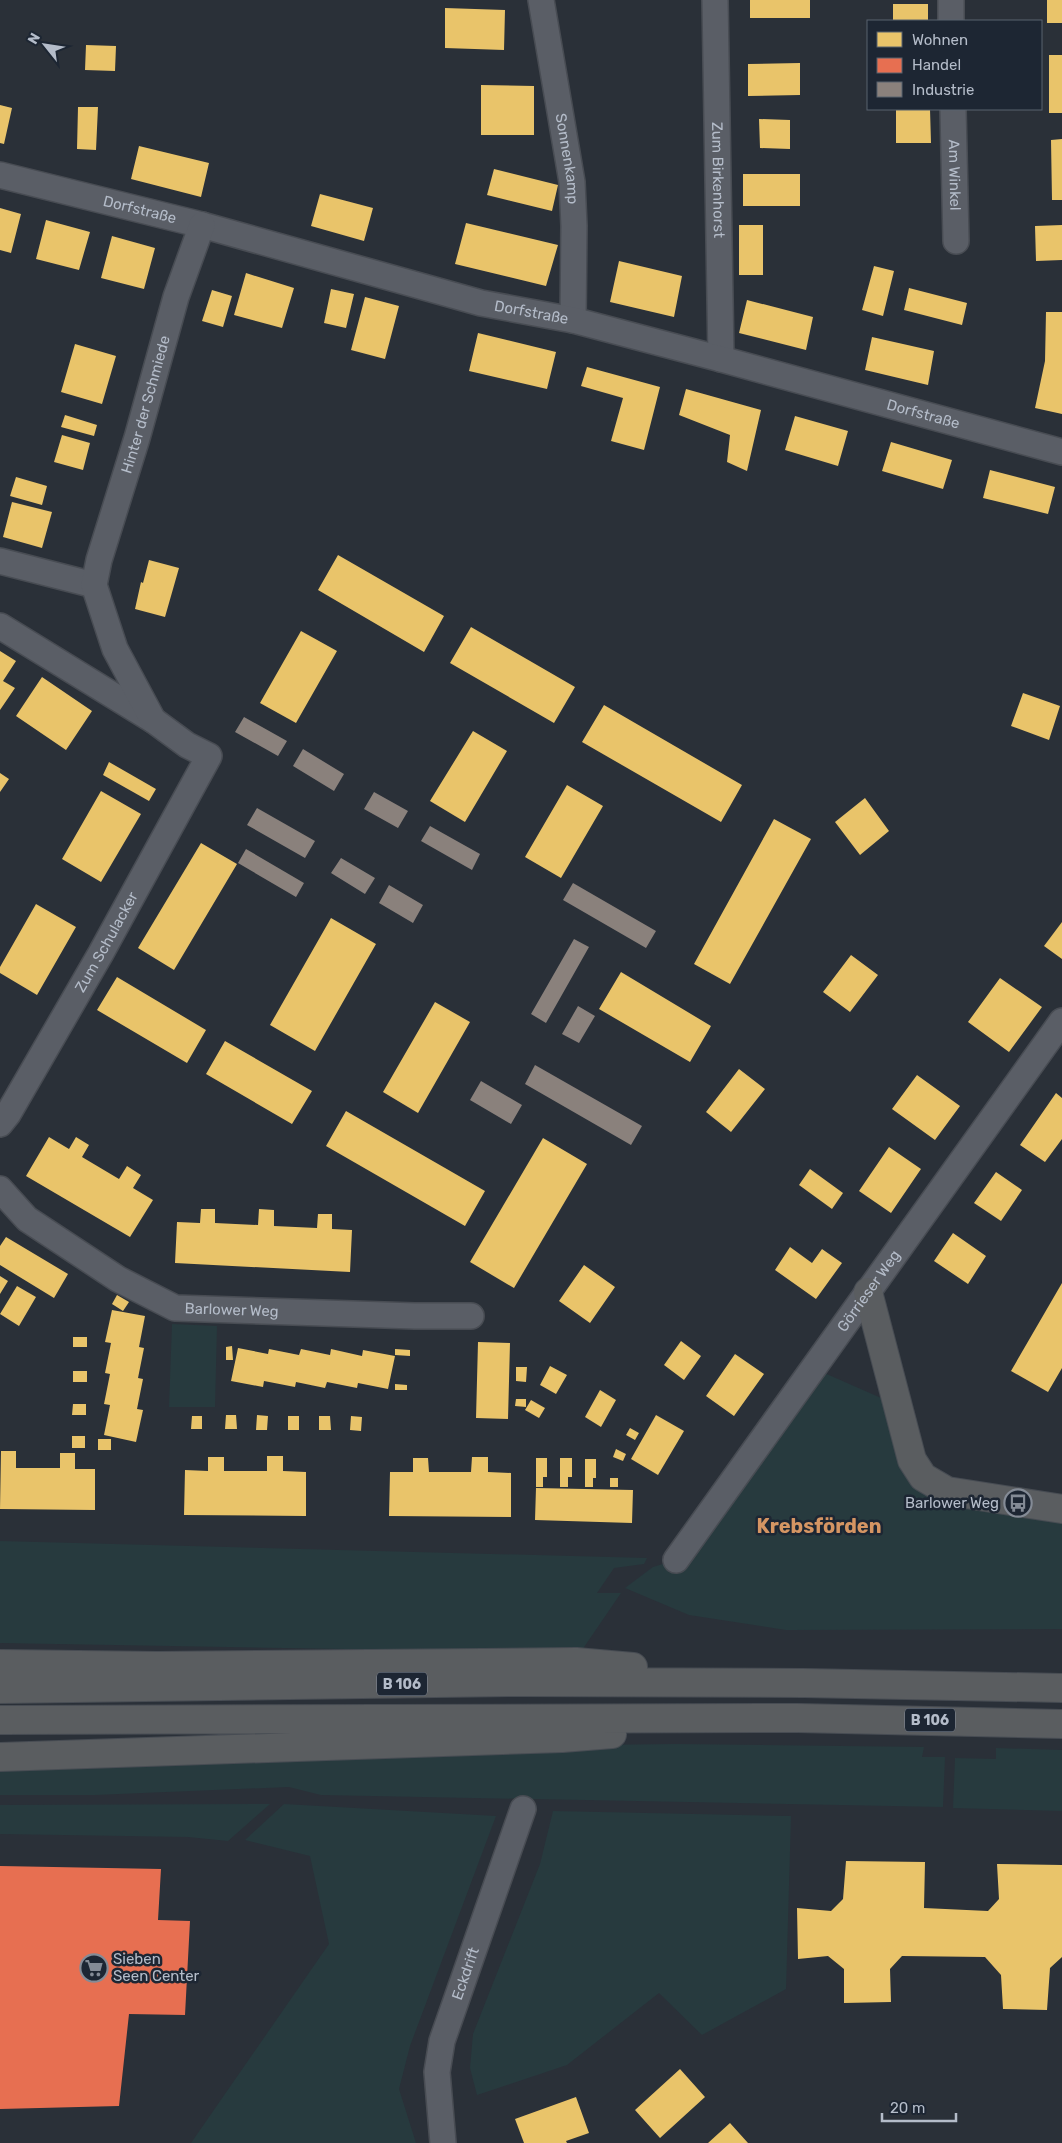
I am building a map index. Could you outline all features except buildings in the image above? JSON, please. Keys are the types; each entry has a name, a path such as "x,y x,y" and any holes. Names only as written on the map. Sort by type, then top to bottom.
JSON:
{"highway":[{"path":"868,1292 912,1460 923,1477 947,1491 1062,1509"},
{"path":"0,1664 158,1666 576,1662 804,1683"},
{"name":"B 106","path":"0,1689 516,1682 804,1683 1062,1688"},
{"path":"1035,1687 1062,1684"},
{"path":"0,1757 562,1738 798,1718"},
{"name":"B 106","path":"0,1720 798,1718 1062,1724"}],"street":[{"name":"Sonnenkamp","path":"541,0 572,182 574,226 573,320"},
{"name":"Zum Birkenhorst","path":"716,0 722,359"},
{"path":"951,0 951,20"},
{"name":"Am Winkel","path":"953,110 956,241"},
{"name":"Dorfstraße","path":"0,175 202,226 481,303 573,320 1062,452"},
{"name":"Hinter der Schmiede","path":"154,720 115,649 94,585 99,560 137,438 176,297 202,226"},
{"path":"0,561 94,585"},
{"name":"Hinter der Schmiede","path":"0,626 154,720 187,745 209,756"},
{"name":"Zum Schulacker","path":"0,1124 8,1114 101,953 209,756"},
{"name":"Görrieser Weg","path":"676,1560 1062,1021"},
{"name":"Barlower Weg","path":"0,1190 27,1219 118,1279 174,1308 415,1316 471,1316"},
{"name":"Eckdrift","path":"443,2143 437,2072 442,2041 523,1809"}],"green space":[{"path":"172,1324 217,1326 215,1407 169,1407"},
{"path":"813,1368 897,1405 923,1477 1062,1509 1062,1629 786,1630 689,1615 625,1588 653,1567 676,1560"},
{"path":"0,1541 647,1558 644,1564 614,1568 597,1593 621,1593 580,1653 0,1643"},
{"path":"676,1744 924,1747 922,1757 945,1757 943,1807 321,1795 289,1787 95,1795 0,1795 0,1768 413,1747"},
{"path":"996,1748 1062,1750 1062,1811 953,1808 955,1758 996,1759"},
{"path":"270,1804 228,1841 188,1837 0,1834 0,1805"},
{"path":"284,1804 496,1816 410,2046 399,2089 416,2143 191,2143 329,1944 310,1856 245,1840"},
{"path":"553,1811 791,1816 786,1989 702,2035 659,1993 567,2065 477,2095 470,2068 473,2034 540,1864"}],"place":[{"name":"Barlower Weg","path":"1018,1503"},
{"name":"Sieben Seen Center","path":"94,1968"}],"district":[{"name":"Krebsförden","path":"819,1526"}]}
